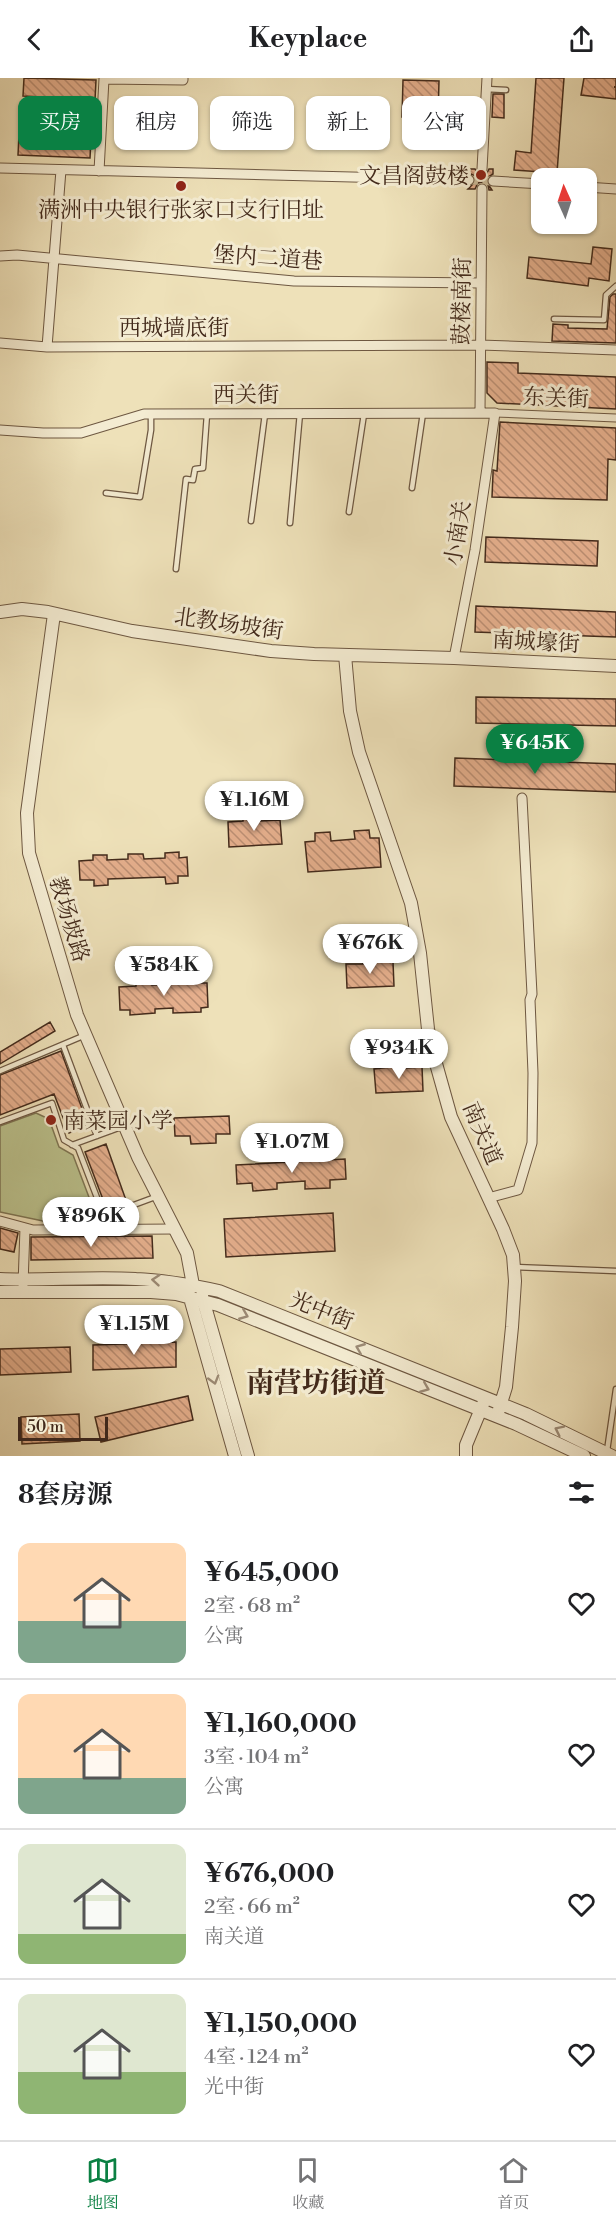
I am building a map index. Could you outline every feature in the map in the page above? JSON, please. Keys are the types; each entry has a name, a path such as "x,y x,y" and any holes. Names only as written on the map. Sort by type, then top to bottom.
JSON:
{"street":[{"path":"99,171 104,78 183,80 183,78"},
{"path":"482,169 487,78"},
{"path":"0,168 469,180"},
{"path":"46,347 61,170"},
{"path":"493,181 531,183"},
{"path":"597,188 616,189"},
{"name":"鼓楼南街","path":"480,412 482,189"},
{"name":"堡内二道巷","path":"0,256 17,255 294,281 481,283"},
{"name":"西城墙底街","path":"0,343 46,347 480,345 616,350"},
{"name":"西关街","path":"0,430 42,434 81,433 144,414 495,413"},
{"name":"东关街","path":"495,413 616,418"},
{"name":"小南关","path":"454,658 475,550 495,413"},
{"name":"北教场坡街","path":"0,612 22,609 132,631 271,651 454,658"},
{"name":"教场坡路","path":"54,614 27,813 29,854 77,1015 138,1158 188,1252 192,1288"},
{"name":"南关道","path":"345,655 350,711 359,752 411,903 420,952 428,1029 435,1060 451,1117 513,1255 515,1281 512,1327 506,1388 499,1410"},
{"name":"南城壕街","path":"454,658 616,666"},
{"path":"488,1198 518,1190 532,1143 531,994 522,798"},
{"path":"0,1221 33,1230 175,1229"},
{"path":"23,1286 25,1227"},
{"name":"光中街","path":"0,1292 23,1286 133,1278 219,1291 483,1404"},
{"name":"光中街","path":"0,1279 23,1286"},
{"path":"192,1288 204,1301 248,1456"},
{"path":"192,1288 235,1456"},
{"name":"光中街","path":"204,1301 499,1410 584,1456"},
{"path":"466,1456 466,1445 483,1404"},
{"name":"光中街","path":"499,1410 526,1414 608,1455"}],"lane":[{"path":"486,89 506,90"},
{"path":"554,319 604,320 606,295 616,286"},
{"path":"412,488 423,412"},
{"path":"290,523 300,413"},
{"path":"349,512 364,413"},
{"path":"106,493 140,497 151,430 151,414"},
{"path":"176,569 186,479 193,480 195,469 203,468 207,414"},
{"path":"251,521 266,414"},
{"path":"0,1071 86,1035"},
{"path":"63,1046 98,1136"},
{"path":"0,1122 52,1103 64,1140 78,1148 104,1216 158,1196"},
{"path":"72,1145 124,1126"},
{"path":"514,1267 616,1271"},
{"path":"608,1455 616,1389"}],"green space":[{"path":"36,1113 49,1119 59,1147 73,1155 98,1221 43,1221 0,1212 0,1126"}],"building":[{"path":"24,78 96,80 95,96 23,96"},
{"path":"536,78 564,78 557,168 531,168 531,171 514,170 516,151 531,153"},
{"path":"584,78 616,78 616,99 581,95"},
{"path":"403,80 439,81 439,96 403,96"},
{"path":"493,94 504,94 504,118 492,117"},
{"path":"18,150 90,150 90,158 18,155"},
{"path":"469,169 475,169 482,176 489,169 493,169 493,174 486,181 492,190 489,190 488,185 483,182 478,183 475,189 468,189 476,181 475,176 469,173"},
{"path":"593,247 612,249 609,281 589,278 588,286 527,278 529,257 591,264"},
{"path":"616,294 616,343 552,341 553,324 568,325 568,328 607,329 610,297"},
{"path":"487,362 518,363 518,373 616,377 616,409 497,403 487,393"},
{"path":"500,422 616,428 616,460 608,459 607,500 492,497 493,470 497,471"},
{"path":"486,537 598,541 597,566 485,562"},
{"path":"476,606 616,612 616,637 475,632"},
{"path":"476,697 616,699 616,726 476,723"},
{"path":"455,758 616,764 616,792 454,786"},
{"path":"259,816 260,821 280,820 282,844 229,847 228,822 243,821 243,817"},
{"path":"369,830 370,838 379,838 381,867 308,872 305,842 315,841 315,833 330,832 331,841 355,839 354,831"},
{"path":"179,852 179,858 187,857 188,876 178,876 178,883 166,884 165,877 108,879 108,885 94,886 94,880 80,880 79,861 93,860 93,855 107,855 107,860 128,859 128,854 143,854 144,859 165,858 165,853"},
{"path":"363,961 393,962 394,986 347,988 346,964 363,964"},
{"path":"179,980 207,983 208,1007 201,1008 201,1012 173,1013 173,1008 155,1009 155,1013 130,1015 130,1010 120,1010 119,987 136,986 136,982 152,982 152,985 180,984"},
{"path":"50,1022 55,1031 0,1064 0,1052"},
{"path":"61,1051 88,1125 69,1133 54,1094 0,1115 0,1075"},
{"path":"407,1065 407,1068 422,1067 423,1091 376,1093 374,1069"},
{"path":"229,1116 230,1134 216,1134 216,1143 191,1144 190,1136 175,1136 174,1118"},
{"path":"106,1144 127,1203 107,1210 85,1152"},
{"path":"345,1159 346,1179 330,1180 330,1188 305,1189 305,1181 277,1183 277,1189 253,1191 252,1183 237,1184 236,1165"},
{"path":"333,1213 335,1251 226,1257 224,1219"},
{"path":"0,1228 18,1233 14,1252 0,1249"},
{"path":"152,1236 153,1258 31,1260 31,1237"},
{"path":"176,1342 176,1367 93,1370 93,1345"},
{"path":"70,1347 71,1372 0,1375 0,1349"},
{"path":"188,1396 193,1420 101,1442 95,1417"},
{"path":"79,1414 80,1441 22,1444 21,1417"}],"tunnel":[{"path":"469,180 493,181"}],"place":[{"name":"文昌阁鼓楼","path":"481,175"},
{"name":"满洲中央银行张家口支行旧址","path":"181,186"},
{"name":"南菜园小学","path":"51,1120"}],"district":[{"name":"南营坊街道","path":"316,1382"}]}
